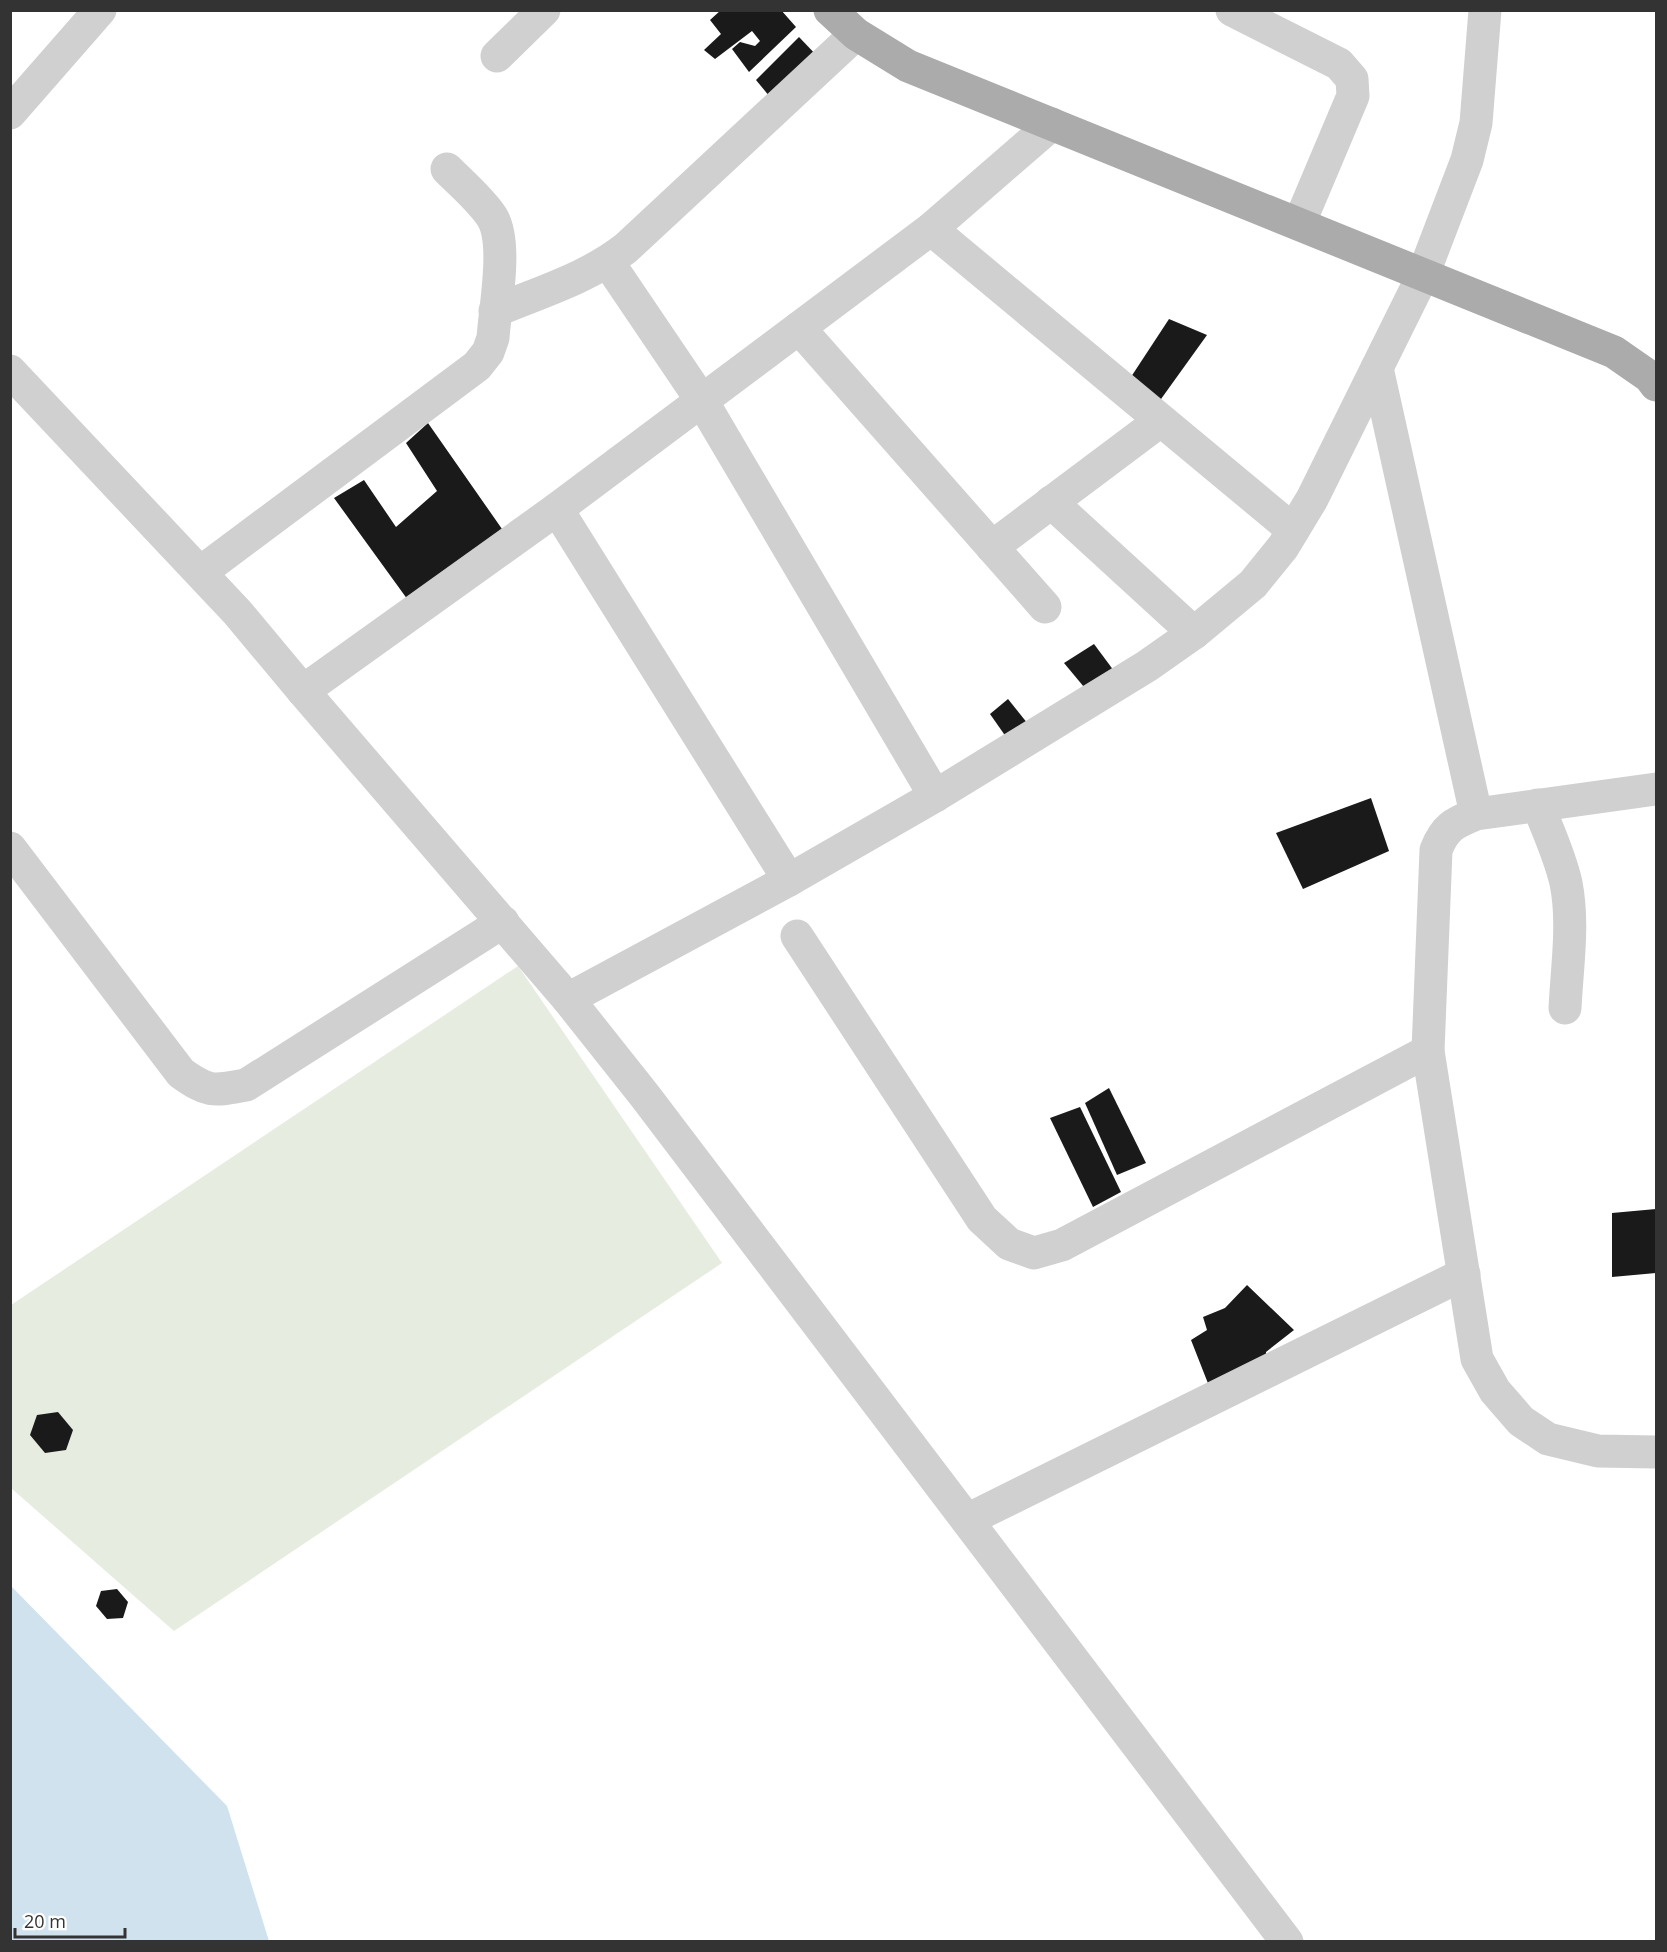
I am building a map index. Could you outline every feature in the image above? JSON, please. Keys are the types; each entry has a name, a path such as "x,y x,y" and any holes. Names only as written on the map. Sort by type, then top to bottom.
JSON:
{"main road":[{"path":"830,10 856,34 908,66 1614,352 1650,377 1656,385"}],"street":[{"path":"10,113 100,10"},
{"path":"497,56 544,10"},
{"path":"1232,10 1339,64 1352,79 1353,96 1299,224"},
{"path":"568,999 789,880 935,796 1147,666 1194,633 1253,584 1282,547 1312,499 1423,275 1467,160 1476,123 1485,10"},
{"path":"495,311 608,262 626,248 856,34"},
{"path":"303,691 556,509 931,229 1052,124"},
{"path":"201,572 477,366 489,352 493,338 501,248 498,228 491,216 447,169"},
{"path":"931,229 1293,530"},
{"path":"608,262 702,401 935,796"},
{"path":"799,328 1045,607"},
{"path":"1377,368 1476,814"},
{"path":"10,371 237,612 568,999 645,1096 1287,1941"},
{"path":"992,547 1160,421"},
{"path":"1051,502 1194,633"},
{"path":"556,509 789,880"},
{"path":"1656,789 1476,814 1455,822 1442,834 1436,850 1428,1051 1477,1359 1495,1391 1521,1421 1548,1439 1598,1451 1656,1452"},
{"path":"1538,805 1560,861 1566,884 1569,911 1565,1008"},
{"path":"10,848 181,1073 201,1087 219,1090 246,1085 502,922"},
{"path":"797,936 982,1219 1009,1244 1034,1253 1062,1245 1428,1051"},
{"path":"968,1520 1464,1274"}],"shaded area":[{"path":"518,966 722,1263 174,1631 11,1488 11,1305"}],"water":[{"path":"11,1586 227,1806 269,1941 11,1941"}],"building":[{"path":"721,10 781,10 796,27 749,72 732,49 740,42 755,46 760,41 752,31 715,59 704,50 721,34 710,20"},
{"path":"799,37 820,59 774,102 756,80"},
{"path":"1169,319 1207,335 1156,406 1129,380"},
{"path":"428,423 509,539 413,607 334,498 364,480 396,527 437,491 406,443"},
{"path":"1094,644 1120,679 1089,693 1064,663"},
{"path":"1008,699 1032,729 1011,744 990,714"},
{"path":"1371,798 1389,851 1303,889 1276,833"},
{"path":"1109,1088 1146,1163 1117,1175 1085,1103"},
{"path":"1080,1107 1121,1192 1093,1207 1050,1118"},
{"path":"1656,1209 1656,1273 1612,1277 1612,1213"},
{"path":"1247,1285 1294,1330 1266,1352 1266,1364 1211,1391 1191,1340 1207,1330 1203,1317 1225,1308"},
{"path":"58,1412 73,1430 66,1450 45,1453 30,1435 37,1415"},
{"path":"117,1589 128,1602 123,1618 107,1619 96,1606 101,1591"}]}
